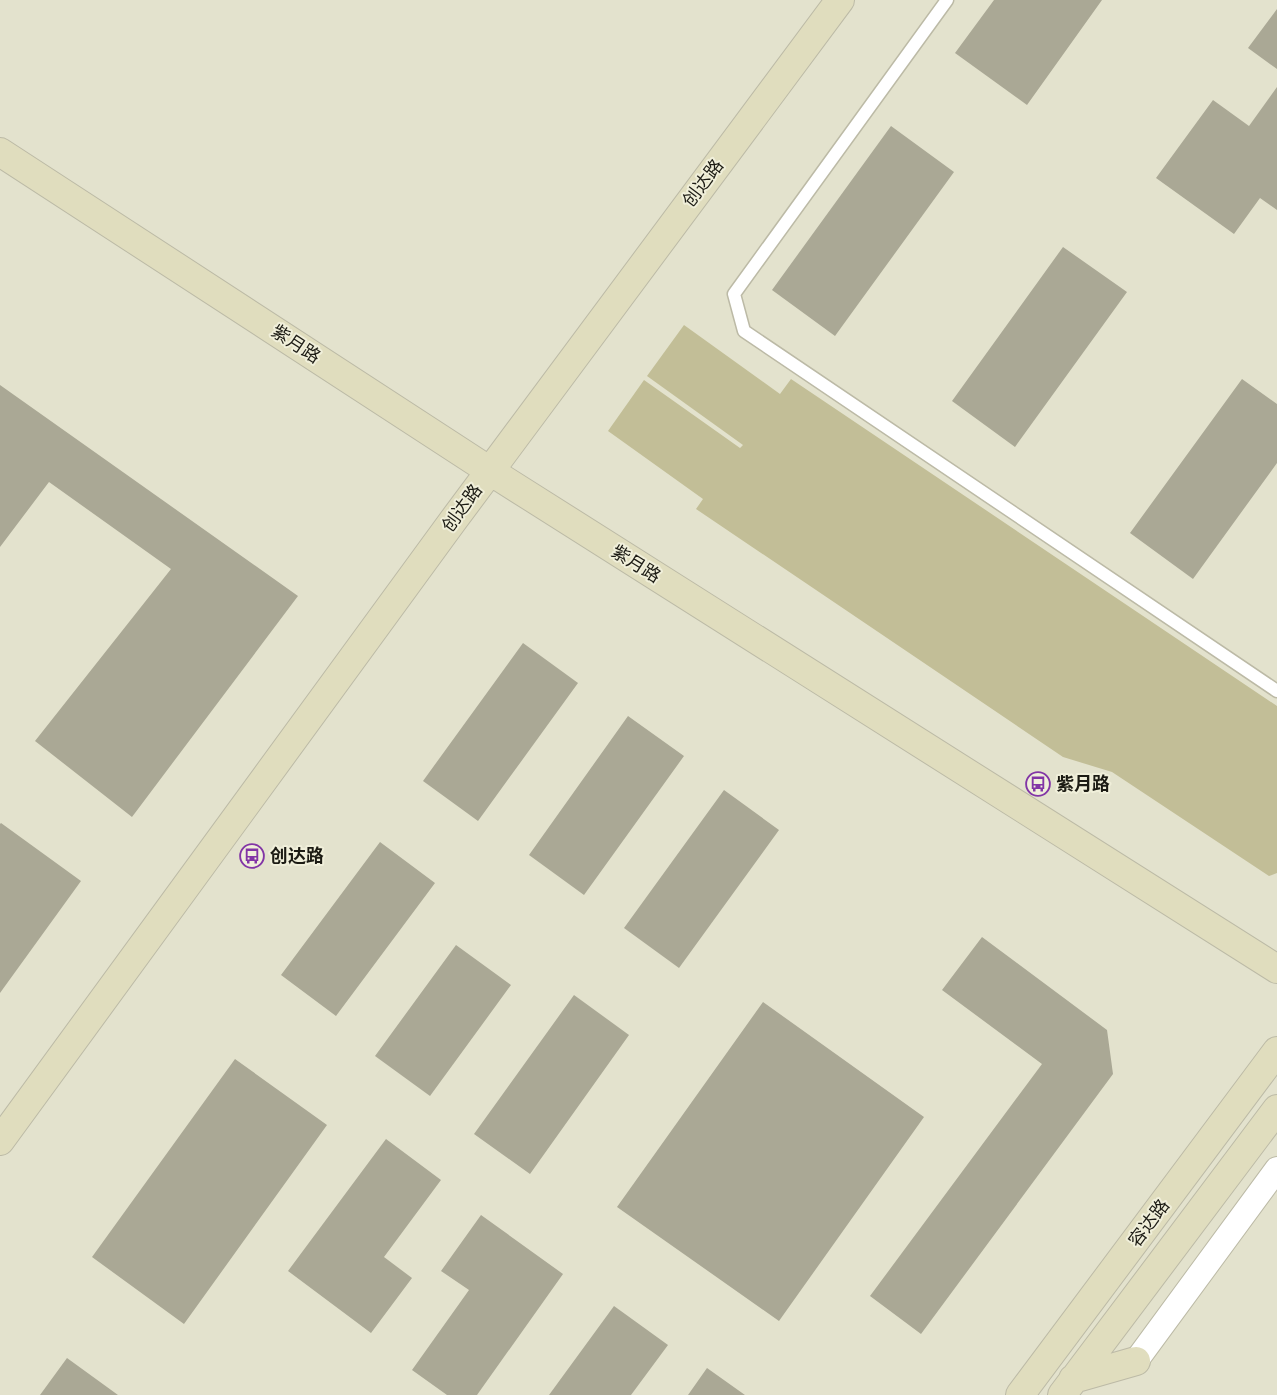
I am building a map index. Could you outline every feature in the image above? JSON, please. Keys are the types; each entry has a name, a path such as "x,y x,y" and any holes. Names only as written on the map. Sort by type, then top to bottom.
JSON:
{"street":[{"name":"创达路","path":"0,1141 490,471 840,0"},
{"name":"紫月路","path":"0,152 490,471 1277,969"},
{"name":"容达路","path":"1020,1395 1277,1051"},
{"name":"容达路","path":"1068,1387 1277,1109"},
{"path":"1068,1387 1136,1361 1277,1169"}],"lane":[{"path":"947,0 734,294 744,331 1277,691"}],"shaded area":[{"path":"684,325 780,394 791,379 1277,706 1277,873 1269,876 1112,772 1063,757 696,509 703,499 608,431 644,380 740,448 743,445 647,376"}],"building":[{"path":"994,0 1102,0 1027,105 955,53"},
{"path":"1277,9 1277,69 1248,48"},
{"path":"1277,87 1277,210 1260,198 1234,234 1156,178 1213,100 1249,126"},
{"path":"891,126 954,172 835,336 772,290"},
{"path":"1063,247 1127,292 1015,447 952,401"},
{"path":"1242,379 1277,404 1277,463 1193,579 1130,533"},
{"path":"0,385 298,596 132,817 35,741 171,569 49,482 0,547"},
{"path":"523,643 578,683 478,821 423,781"},
{"path":"628,716 684,756 584,895 529,855"},
{"path":"724,790 779,830 679,968 624,928"},
{"path":"0,824 81,881 0,993"},
{"path":"380,842 435,883 336,1016 281,975"},
{"path":"982,937 1107,1030 1113,1074 921,1334 870,1296 1042,1064 942,990"},
{"path":"456,945 511,985 430,1096 375,1056"},
{"path":"574,995 629,1035 530,1174 474,1134"},
{"path":"763,1002 924,1117 779,1321 617,1207"},
{"path":"235,1059 327,1125 184,1324 92,1257"},
{"path":"386,1139 441,1180 384,1257 412,1278 371,1333 288,1271"},
{"path":"481,1215 563,1274 477,1395 447,1395 412,1370 469,1290 441,1271"},
{"path":"614,1306 668,1345 631,1395 549,1395"},
{"path":"67,1358 118,1395 40,1395"},
{"path":"707,1368 745,1395 688,1395"}],"place":[{"name":"紫月路","path":"1038,784"},
{"name":"创达路","path":"252,856"}]}
